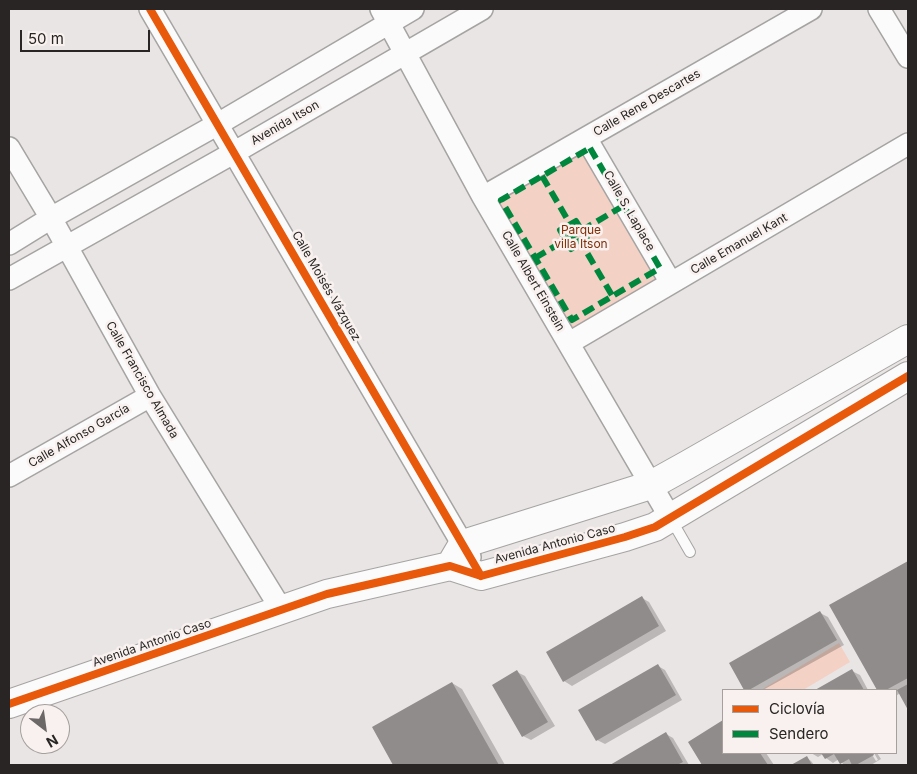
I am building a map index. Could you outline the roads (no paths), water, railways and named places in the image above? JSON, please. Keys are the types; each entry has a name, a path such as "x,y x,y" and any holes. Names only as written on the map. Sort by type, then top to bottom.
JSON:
{"street":[{"name":"Calle Moisés Vázquez","path":"150,9 235,152 457,555"},
{"path":"9,244 51,218 218,124 385,16 413,9"},
{"name":"Avenida Itson","path":"9,279 235,152 482,9"},
{"name":"Calle Rene Descartes","path":"483,197 811,9"},
{"path":"879,9 908,57"},
{"name":"Calle Albert Einstein","path":"385,16 483,197 671,519"},
{"name":"Calle S. Laplace","path":"586,138 671,283"},
{"name":"Calle Emanuel Kant","path":"569,343 908,144"},
{"name":"Calle Francisco Almada","path":"9,148 51,218 150,396 281,609"},
{"name":"Avenida Antonio Caso","path":"9,704 281,609 457,555 651,484 908,339"},
{"name":"Avenida Antonio Caso","path":"457,555 481,576 655,527 908,376"},
{"name":"Calle Alfonso García","path":"9,476 150,396"}],"lane":[{"name":"Calle Albert Einstein","path":"671,519 690,552"}],"park label":[{"name":"Parque villa Itson","path":"581,237"}]}
